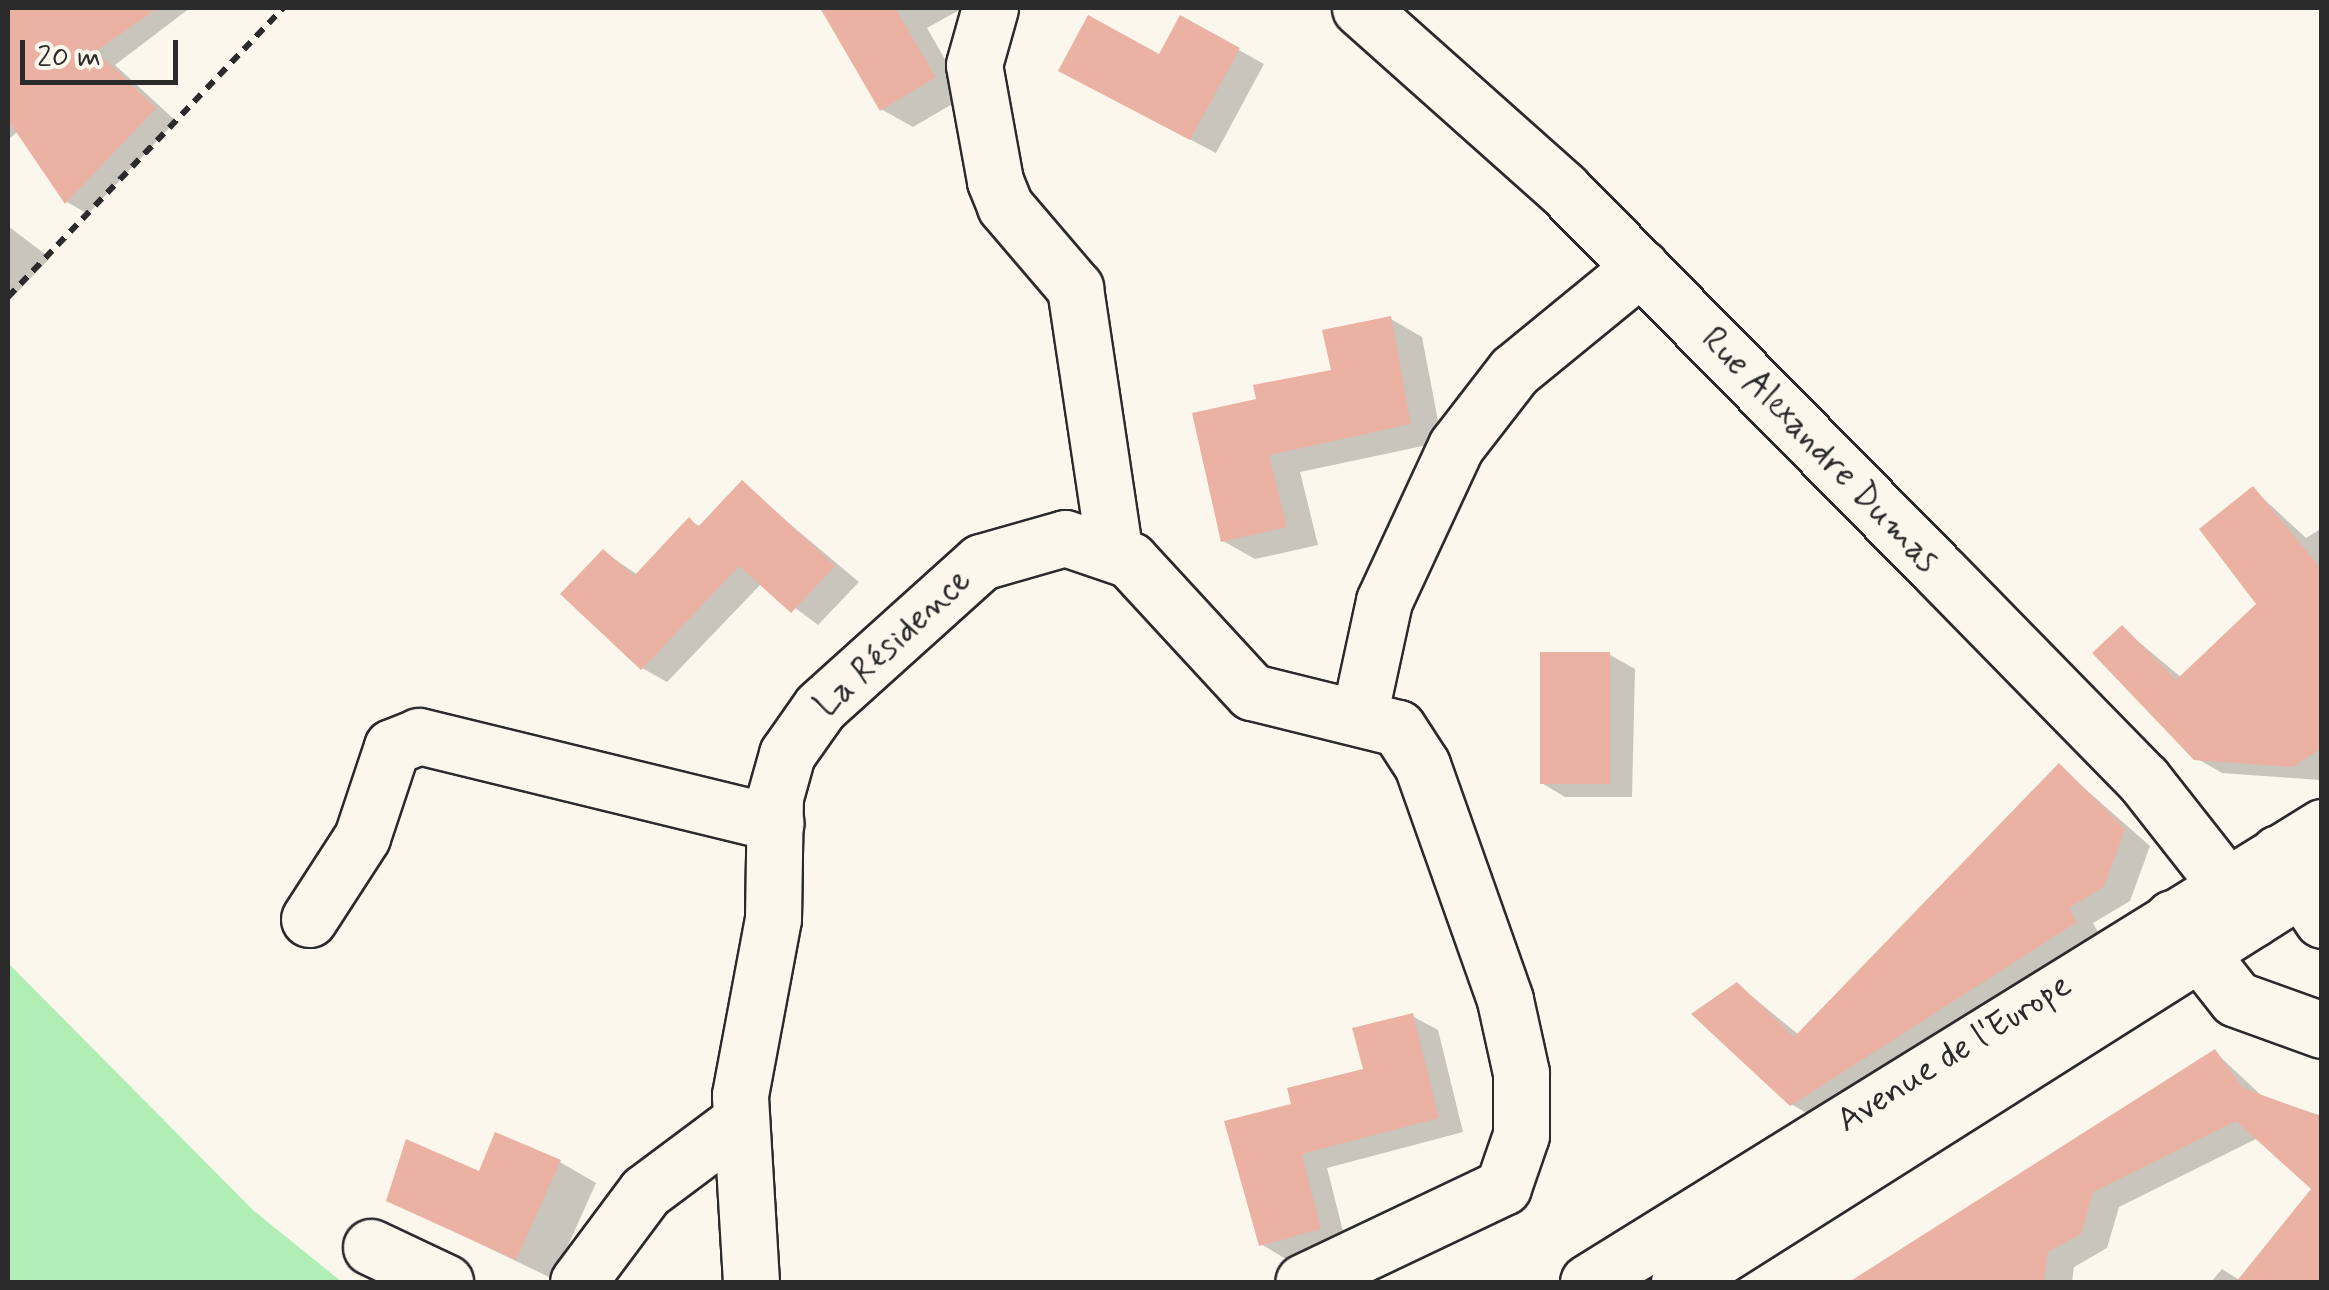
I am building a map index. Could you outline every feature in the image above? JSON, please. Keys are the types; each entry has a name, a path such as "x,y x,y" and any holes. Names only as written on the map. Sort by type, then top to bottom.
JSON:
{"street":[{"path":"990,8 974,66 995,181 1004,206 1075,288 1114,548 1252,692 1360,712 1398,728 1422,765 1505,1000 1521,1073 1521,1134 1514,1171 1488,1200 1303,1282"},
{"name":"Rue Alexandre Dumas","path":"1360,8 1641,267 2143,780 2240,901"},
{"path":"1360,712 1384,601 1456,446 1514,371 1641,267"},
{"name":"La Résidence","path":"751,1282 740,1122 745,1047 774,919 779,779 801,730 981,562 1034,540 1114,548"},
{"path":"309,919 362,838 392,747 418,736 776,823"},
{"name":"Avenue de l'Europe","path":"1679,1282 2184,937 2240,901 2309,873"},
{"path":"2184,937 2236,1000 2322,1030"},
{"name":"Avenue de l'Europe","path":"1588,1282 2184,937"},
{"path":"578,1282 645,1192 740,1122"},
{"path":"371,1247 445,1282"}],"path":[{"path":"8,298 283,8"}],"green space":[{"path":"8,963 254,1211 342,1282 8,1282"}],"building":[{"path":"8,8 158,8 96,51 156,108 65,204 8,120"},
{"path":"820,8 895,8 936,77 880,111"},
{"path":"1088,15 1159,54 1180,15 1240,48 1190,140 1058,71"},
{"path":"1391,316 1411,424 1269,455 1287,527 1221,542 1192,413 1256,399 1253,385 1331,370 1322,330"},
{"path":"742,480 835,566 791,613 739,566 641,670 560,594 603,549 634,576 689,517 698,527"},
{"path":"2253,486 2322,570 2322,748 2293,767 2194,760 2092,653 2122,625 2176,680 2256,604 2199,529"},
{"path":"1540,652 1610,652 1610,784 1540,784"},
{"path":"2059,763 2125,829 2104,887 2069,908 2077,922 1790,1106 1691,1014 1737,982 1794,1037"},
{"path":"1413,1013 1439,1118 1302,1154 1321,1229 1259,1246 1224,1121 1291,1104 1287,1088 1363,1069 1352,1028"},
{"path":"2215,1049 2243,1088 2322,1117 2322,1282 2236,1282 2311,1189 2236,1121 2093,1192 2081,1234 2048,1252 2044,1282 1849,1282"},
{"path":"495,1132 561,1160 516,1260 386,1201 406,1139 479,1171"}]}
